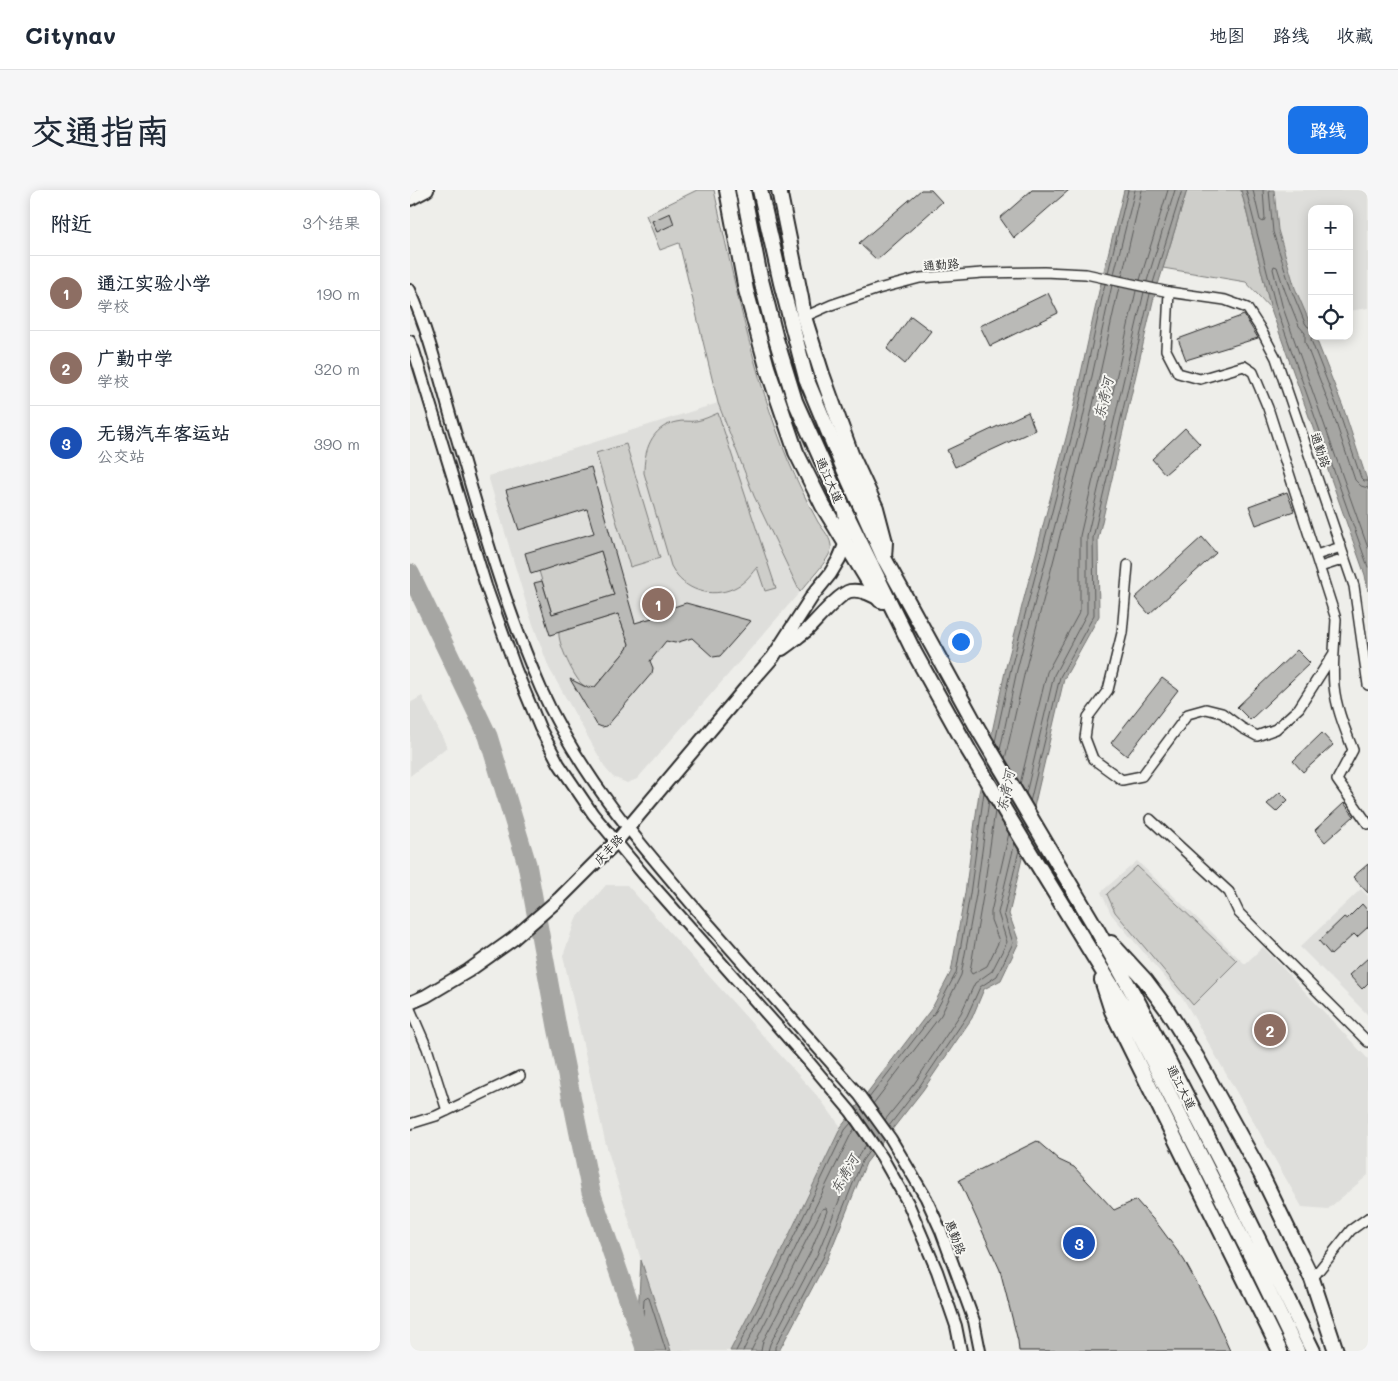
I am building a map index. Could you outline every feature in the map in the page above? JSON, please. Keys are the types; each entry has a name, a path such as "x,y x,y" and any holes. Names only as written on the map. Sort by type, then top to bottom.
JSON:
{"main road":[{"path":"410,198 427,190"},
{"path":"727,190 746,290 767,367 796,452 822,506 880,600"},
{"name":"通江大道","path":"743,190 759,272 795,402 844,509 915,654 969,751 1129,1014 1297,1351"},
{"name":"通江大道","path":"760,190 781,283 806,378 884,558 978,729 1139,1004 1221,1163 1313,1351"},
{"path":"779,190 804,317 822,374 848,445 876,508 885,542 884,558"},
{"path":"773,657 839,559 845,545 844,509"},
{"path":"773,657 849,591 860,591 880,600 894,611"},
{"name":"庆丰路","path":"410,1003 426,996 468,971 513,939 560,898 616,842 773,657"},
{"path":"1096,928 1145,980 1166,1008 1197,1058 1261,1174 1312,1279 1336,1351"},
{"path":"1093,956 1112,1011 1280,1351"}],"street":[{"name":"通勤路","path":"804,317 831,305 878,289 920,278 1044,272 1086,274 1169,292 1225,300 1247,308 1276,358 1354,586 1368,685"},
{"name":"惠勤路","path":"410,290 434,357 471,485 523,646 542,691 577,758 592,781 648,854 860,1096 891,1139 926,1198 941,1231 974,1321 980,1351"},
{"path":"1169,292 1166,350 1178,373 1200,379 1244,366 1253,372 1268,408 1336,619 1334,687 1343,723 1353,750 1337,780 1368,824"},
{"path":"410,341 486,586 516,670 540,728 559,764 593,814 616,842 809,1062 851,1112 882,1157 908,1203 937,1271 956,1326 961,1351"},
{"path":"1316,555 1341,547"},
{"path":"1320,567 1345,559"},
{"path":"1128,565 1122,633 1108,690 1088,717 1085,738 1093,759 1122,780 1142,776 1188,714 1206,709 1222,713 1256,736 1276,730 1299,708 1334,653"},
{"path":"1150,819 1229,892 1239,913 1368,1042"},
{"path":"410,1010 427,1048 447,1111"},
{"path":"410,1124 436,1116 520,1076"},
{"path":"1312,1279 1351,1230 1368,1218"}],"shaded area":[{"path":"697,190 714,190 745,327 764,394 791,468 818,522 830,541 831,549 827,559 800,592 754,496 718,403 679,243 660,250 646,215"},
{"path":"1187,190 1241,190 1271,309 1246,282 1163,268"},
{"path":"1274,190 1368,190 1368,308 1353,310 1353,205 1308,205 1308,319 1295,288 1278,230"},
{"path":"718,403 754,496 800,592 637,779 627,783 613,777 606,769 549,668 530,616 488,476"},
{"path":"718,413 776,588 765,591 757,567 741,584 733,588 716,593 699,591 677,576 671,566 644,473 645,456 651,441 660,429 679,421 699,420"},
{"path":"626,444 660,558 630,567 596,453"},
{"path":"601,551 614,595 552,614 539,571"},
{"path":"618,614 629,644 627,649 595,687 584,686 567,660 559,632"},
{"path":"422,696 447,747 410,776 410,703"},
{"path":"1137,861 1245,964 1263,947 1368,1059 1368,1175 1328,1209 1302,1207 1184,1000 1111,914 1101,892"},
{"path":"1137,866 1237,961 1193,1005 1115,912 1107,894"},
{"path":"606,885 627,885 820,1099 841,1127 778,1258 730,1351 671,1351 605,1141 563,956 576,919"},
{"path":"1361,889 1368,896 1368,1015 1300,947"}],"water":[{"name":"东青河","path":"1124,190 1187,190 1153,301 1098,539 1099,616 1064,679 1009,914 1019,942 1001,980 984,989 972,1018 923,1090 866,1163 827,1260 779,1351 730,1351 778,1258 841,1127 932,1008 951,972 965,893 979,793 1006,667 1071,419 1099,291"},
{"path":"1241,190 1274,190 1278,230 1295,288 1308,319 1308,340 1317,340 1343,407 1368,483 1368,591 1365,575 1271,309"},
{"path":"641,1260 671,1351 636,1351"}],"building":[{"path":"921,190 931,190 942,202 877,260 859,243"},
{"path":"1032,190 1069,190 1014,238 1000,218"},
{"path":"670,213 674,224 657,232 652,221"},
{"path":"1048,293 1058,313 990,346 980,326"},
{"path":"1244,315 1258,338 1186,360 1178,339"},
{"path":"911,316 931,331 905,364 887,349"},
{"path":"1028,412 1035,430 955,467 947,450"},
{"path":"1185,428 1200,444 1165,474 1152,459"},
{"path":"591,467 635,623 652,618 652,614 686,603 751,621 720,656 713,657 692,638 675,643 666,641 650,661 653,668 652,673 607,726 602,727 597,725 570,679 588,688 595,687 627,649 629,644 618,614 550,635 534,583 542,581 552,614 614,595 601,551 531,574 525,553 594,533 587,509 519,530 506,490"},
{"path":"1287,492 1294,511 1256,525 1249,506"},
{"path":"1202,537 1216,553 1149,614 1135,598"},
{"path":"1297,650 1310,663 1250,720 1237,707"},
{"path":"1162,678 1178,690 1127,756 1111,743"},
{"path":"1322,733 1333,745 1303,772 1293,761"},
{"path":"1280,792 1288,800 1276,812 1267,804"},
{"path":"1344,803 1354,816 1325,842 1315,830"},
{"path":"1368,864 1368,893 1353,877"},
{"path":"1362,904 1368,911 1368,927 1357,937 1354,934 1331,955 1319,941 1344,917 1347,919"},
{"path":"1368,958 1368,983 1362,989 1349,975"},
{"path":"1037,1141 1059,1160 1074,1167 1114,1210 1136,1200 1159,1226 1184,1260 1214,1315 1230,1351 1019,1351 1000,1270 959,1180"}],"waterway":[{"path":"410,573 488,736 527,864 557,1027 591,1192 646,1351"}],"place":[{"name":"通江实验小学","path":"658,604"},
{"name":"广勤中学","path":"1270,1030"},
{"name":"无锡汽车客运站","path":"1079,1243"}]}
